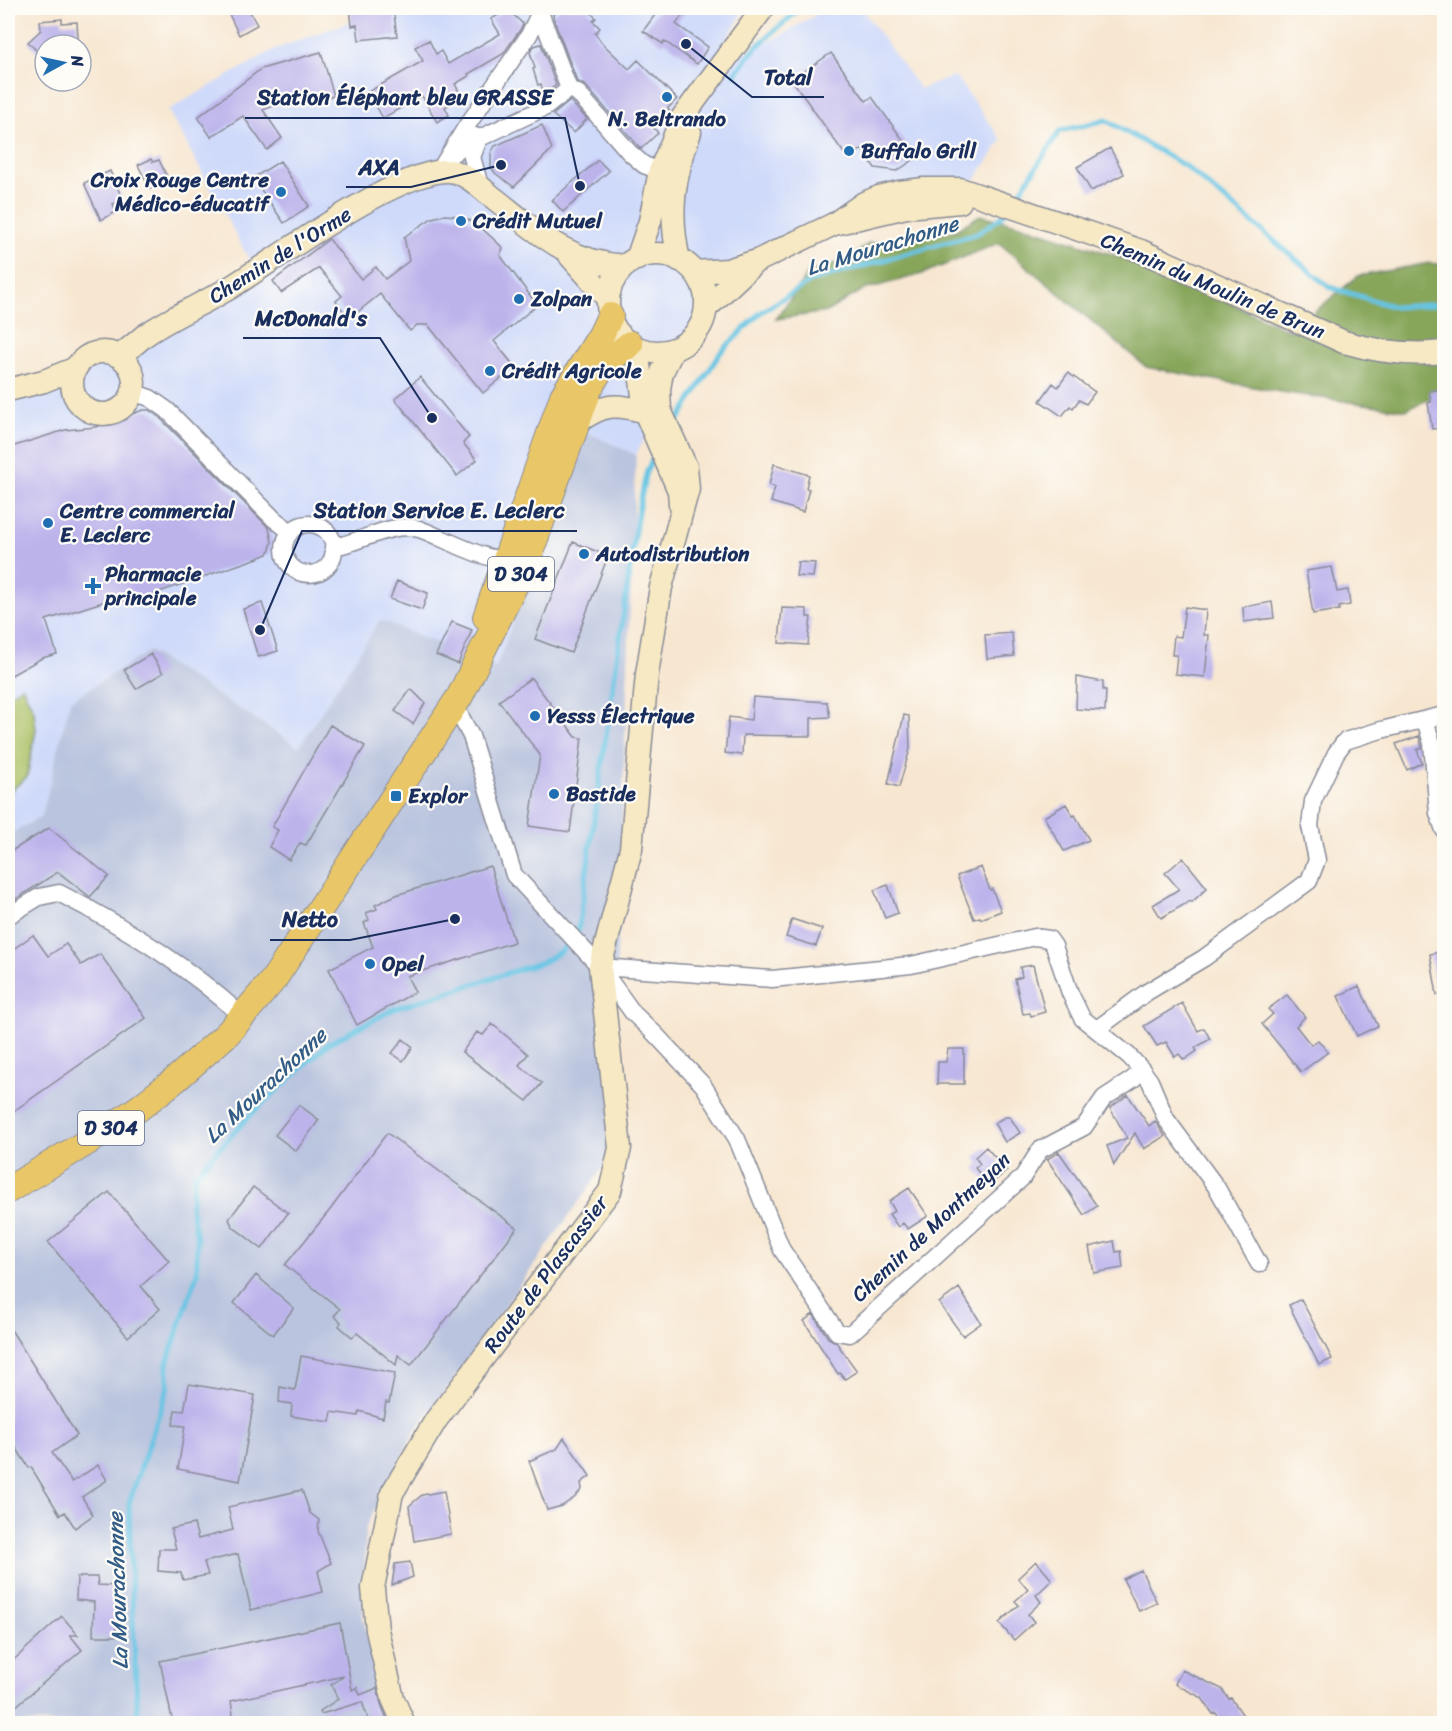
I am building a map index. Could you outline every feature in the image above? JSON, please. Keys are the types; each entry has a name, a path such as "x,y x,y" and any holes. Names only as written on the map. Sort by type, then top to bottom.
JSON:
{"main road":[{"name":"D 304","path":"475,664 488,608 563,396 601,334 609,308"},
{"name":"D 304","path":"8,1190 139,1108 206,1054 242,1017 274,979 455,706 528,558 589,389 603,365 634,346"}],"street":[{"path":"609,308 614,281 631,262 650,221 660,171 682,118 763,8"},
{"path":"541,10 569,89 578,93 629,152 644,165 660,171"},
{"path":"443,165 529,35 541,10"},
{"path":"567,252 609,308 621,337 634,346 649,352 673,350 683,345 699,329 706,308 704,289 687,266 674,237 672,213 675,180 694,122 722,62"},
{"path":"443,165 465,145 546,107 569,89"},
{"path":"466,127 472,135 479,139"},
{"path":"479,139 472,157 480,186"},
{"path":"443,165 448,170 480,186 547,240 567,252 592,262 631,262 658,254 687,266"},
{"name":"Chemin de l'Orme","path":"119,356 146,335 231,287 355,208 443,165"},
{"name":"Chemin du Moulin de Brun","path":"687,266 727,270 757,261 834,224 864,202 899,192 937,188 960,189 1141,251 1344,342 1370,350 1397,354 1444,352"},
{"name":"Chemin du Moulin de Brun","path":"706,308 757,261"},
{"name":"Route de Plascassier","path":"404,1724 393,1699 380,1641 373,1588 392,1493 436,1420 610,1191 620,1148 600,968 631,849 647,674 661,587 687,489 686,467 677,465 653,419 634,346"},
{"name":"Route de Plascassier","path":"653,419 662,372 673,350"},
{"path":"109,352 119,356 127,363 134,382 128,401 121,408 112,412 92,412 77,399 75,379 89,355 109,352"},
{"path":"8,390 44,381 75,379"},
{"path":"132,392 150,398 167,410 274,519 291,532"},
{"path":"578,422 594,410 620,406 653,419"},
{"path":"333,548 393,530 413,528 460,547 505,561 513,559 519,554 550,474 559,469"},
{"path":"306,524 316,525 329,534 333,548 333,557 328,565 321,571 305,574 298,572 286,561 284,554 284,546 291,532 298,526 306,524"},
{"path":"455,706 471,735 514,875 600,968 772,979 911,965 1035,937 1049,939 1054,946 1070,993 1082,1018 1130,1056 1150,1081 1166,1119 1217,1188 1259,1264"},
{"path":"1097,1029 1147,992 1204,958 1309,880 1317,860 1310,826 1313,801 1336,753 1345,741 1444,715"},
{"path":"1425,720 1432,743 1438,813 1444,830"},
{"path":"8,916 39,897 59,893 99,913 147,942 210,988 242,1017"},
{"name":"Chemin de Montmeyan","path":"600,968 633,1013 656,1034 703,1085 737,1139 782,1250 837,1332 850,1334 1022,1178 1040,1150 1084,1127 1104,1098 1133,1079 1142,1070"}],"shaded area":[{"path":"388,8 733,8 742,14 711,66 780,36 827,8 861,8 920,89 955,76 1002,140 975,180 898,189 805,226 739,256 636,455 586,432 496,667 380,621 299,747 149,651 70,701 42,816 8,835 8,407 251,263 168,110 275,49"},
{"path":"586,432 636,455 609,1159 447,1389 416,1429 366,1527 363,1617 376,1671 396,1723 8,1723 8,835 42,816 70,701 149,651 299,747 380,620 496,667"}],"green space":[{"path":"980,215 1017,224 1151,267 1291,331 1358,276 1430,263 1444,265 1444,392 1406,410 1281,392 1146,367 999,243 922,274 863,290 826,312 776,319 809,272 849,259 869,243 906,241 956,230"},
{"path":"22,686 34,711 36,729 27,777 8,793 8,696"}],"building":[{"path":"226,8 248,8 257,25 239,35"},
{"path":"350,8 393,8 397,36 359,40 357,25 352,26"},
{"path":"562,8 586,8 596,18 593,21 600,28 595,33 602,43 629,69 638,60 677,99 668,108 670,113 653,127 658,133 641,149 586,86 577,81 554,20 553,14"},
{"path":"660,8 688,8 676,24 708,47 697,64 664,41 663,44 643,31"},
{"path":"508,10 523,24 520,30 503,54 455,84 462,97 445,107 449,115 437,122 422,96 383,118 368,92 423,61 415,47 429,40 436,54 441,51 448,64 500,34 491,19"},
{"path":"62,19 62,23 77,22 78,33 38,33 41,30 40,21"},
{"path":"33,37 33,47 28,42"},
{"path":"541,44 556,85 544,95 541,84 538,85 530,52 534,46"},
{"path":"321,52 334,96 286,101 263,110 282,138 267,150 243,116 211,137 198,117 261,69"},
{"path":"831,53 866,101 872,97 916,158 897,171 875,168 862,149 848,159 792,80"},
{"path":"570,101 587,119 574,133 553,115"},
{"path":"542,125 552,149 514,187 495,173 491,167 491,153 495,146"},
{"path":"1110,148 1124,174 1091,191 1077,167"},
{"path":"151,159 153,162 159,160 169,181 150,189 138,165"},
{"path":"598,160 609,171 563,212 552,200"},
{"name":"Croix Rouge Centre Médico-éducatif","path":"280,161 309,206 284,223 253,178"},
{"path":"110,171 123,200 113,204 116,212 101,220 84,183"},
{"path":"444,215 459,216 476,223 503,248 500,255 537,305 494,341 515,367 483,393 428,325 417,325 410,331 380,294 349,319 336,301 342,296 319,268 281,293 273,281 329,239 361,279 376,267 385,279 409,261 404,237 432,218"},
{"path":"1068,373 1095,392 1086,404 1079,400 1062,416 1040,401 1053,383 1058,387"},
{"path":"420,377 469,437 463,443 477,460 457,476 395,399"},
{"path":"1444,388 1444,428 1432,429 1428,403 1431,402 1429,391"},
{"path":"143,410 149,410 160,418 269,528 272,542 268,554 133,601 112,599 46,620 57,654 42,658 8,677 8,448 65,430 96,427"},
{"path":"774,464 809,475 806,488 809,489 803,512 771,502 775,487 769,485"},
{"path":"573,542 608,556 571,653 535,639"},
{"path":"798,562 815,563 813,577 796,576"},
{"path":"1332,567 1337,592 1348,590 1350,605 1339,607 1339,610 1313,614 1306,571"},
{"path":"397,581 428,593 422,610 390,599"},
{"path":"1272,602 1274,618 1244,622 1243,607"},
{"path":"262,603 278,651 258,657 243,609"},
{"path":"1185,607 1206,610 1204,635 1209,635 1205,677 1175,674 1177,655 1172,655 1174,636 1181,637"},
{"path":"782,608 807,609 807,617 811,617 808,645 779,643"},
{"path":"452,622 472,630 458,664 436,655"},
{"path":"1012,633 1014,656 987,659 985,635"},
{"path":"151,654 163,673 136,689 124,670"},
{"path":"1077,677 1103,682 1103,690 1106,690 1105,711 1076,709"},
{"path":"531,678 576,737 582,738 570,832 529,826 540,755 499,701"},
{"path":"411,689 425,703 413,724 395,711"},
{"path":"753,697 827,702 830,717 811,718 811,736 743,735 742,755 725,753 729,717 751,720"},
{"path":"904,715 909,716 910,749 899,787 888,784"},
{"path":"330,725 365,746 306,845 300,843 289,860 269,847 278,830 272,827"},
{"path":"1419,736 1422,748 1417,750 1422,763 1407,770 1396,744"},
{"path":"1066,804 1089,840 1064,851 1044,817"},
{"path":"49,828 109,876 90,897 58,872 8,904 8,853"},
{"path":"1183,858 1207,888 1192,902 1190,901 1161,918 1153,905 1179,889 1165,873"},
{"path":"490,866 514,942 407,976 415,992 357,1025 329,969 373,947 364,923 369,920 366,913 377,909 375,905 396,895"},
{"path":"981,867 1001,911 981,919 980,917 974,919 957,876"},
{"path":"888,885 898,913 885,918 874,890"},
{"path":"792,919 822,929 816,946 786,937"},
{"path":"33,935 48,956 66,944 81,965 100,954 146,1018 8,1115 8,953"},
{"path":"1444,951 1444,994 1437,995 1430,954"},
{"path":"1033,965 1045,1012 1031,1016 1030,1013 1023,1014 1015,979 1022,977 1020,967"},
{"path":"1359,986 1378,1026 1357,1036 1338,996"},
{"path":"1287,995 1305,1017 1296,1026 1311,1045 1318,1040 1328,1052 1301,1072 1262,1024 1273,1014 1268,1009"},
{"path":"1182,1003 1198,1031 1204,1028 1210,1039 1195,1048 1197,1051 1184,1060 1179,1054 1175,1057 1166,1042 1157,1046 1144,1026"},
{"path":"492,1024 528,1054 519,1065 542,1083 527,1101 462,1052 477,1032 483,1035"},
{"path":"403,1039 413,1047 403,1061 392,1053"},
{"path":"948,1049 964,1049 964,1084 937,1084 938,1062 946,1062"},
{"path":"1128,1095 1149,1126 1155,1121 1165,1136 1144,1149 1135,1133 1114,1165 1107,1146 1127,1138 1110,1108"},
{"path":"299,1105 319,1120 296,1151 275,1135"},
{"path":"1010,1117 1020,1133 1005,1142 994,1123"},
{"path":"387,1133 517,1228 411,1365 398,1355 396,1365 357,1333 352,1337 339,1326 341,1322 334,1316 340,1309 285,1265 330,1210"},
{"path":"986,1147 1007,1171 989,1185 975,1168 980,1164 975,1157"},
{"path":"1059,1152 1097,1206 1084,1215 1047,1159"},
{"path":"253,1187 288,1213 262,1249 232,1226 229,1219"},
{"path":"909,1188 928,1216 908,1229 903,1223 898,1227 889,1214 895,1211 889,1201"},
{"path":"109,1192 169,1261 141,1286 160,1309 128,1337 48,1242"},
{"path":"1114,1241 1116,1252 1121,1251 1123,1268 1094,1273 1089,1247"},
{"path":"256,1275 294,1308 273,1335 234,1303"},
{"path":"959,1288 981,1323 963,1336 939,1303"},
{"path":"1301,1299 1332,1359 1319,1365 1289,1305"},
{"path":"813,1314 828,1338 836,1342 857,1371 845,1379 840,1373 838,1374 804,1321"},
{"path":"8,1325 77,1435 52,1453 72,1482 98,1465 107,1480 82,1497 93,1515 75,1528 65,1512 60,1515 31,1467 29,1468 8,1435"},
{"path":"301,1356 395,1373 389,1403 386,1402 383,1418 359,1411 358,1416 332,1412 330,1422 291,1416 292,1404 279,1402 280,1387 295,1390"},
{"path":"189,1384 255,1395 240,1481 178,1469 185,1426 173,1425 175,1410 184,1411"},
{"path":"564,1438 590,1476 581,1483 582,1489 574,1498 562,1506 547,1510 529,1461 557,1449"},
{"path":"302,1490 310,1513 319,1520 318,1531 331,1563 318,1571 323,1592 251,1610 238,1554 204,1562 208,1575 183,1580 181,1573 158,1571 159,1549 176,1549 171,1529 194,1524 198,1539 233,1530 228,1507"},
{"path":"444,1491 451,1534 414,1541 409,1506 422,1495"},
{"path":"1036,1561 1052,1580 1036,1595 1041,1602 1028,1614 1034,1622 1014,1640 999,1623 1019,1605 1015,1601 1028,1590 1018,1578"},
{"path":"410,1562 413,1577 392,1585 395,1564"},
{"path":"1141,1570 1157,1603 1139,1611 1123,1579"},
{"path":"77,1577 97,1577 98,1585 116,1586 116,1636 93,1636 94,1602 76,1600"},
{"path":"62,1616 78,1635 70,1635 82,1650 15,1707 8,1699 8,1665"},
{"path":"340,1623 352,1690 357,1687 360,1695 377,1688 389,1724 370,1724 362,1702 321,1714 320,1711 338,1699 331,1685 344,1676 231,1701 233,1715 223,1724 173,1724 160,1661"},
{"path":"1182,1670 1222,1689 1249,1724 1222,1724 1216,1713 1213,1714 1202,1698 1175,1684"}],"waterway":[{"path":"735,74 757,46 801,8"},
{"name":"La Mourachonne","path":"1014,201 1060,131 1106,120 1185,166 1329,287 1395,307 1444,304"},
{"name":"La Mourachonne","path":"674,427 720,353 760,313 811,281 978,233 1006,211"},
{"name":"La Mourachonne","path":"138,1724 129,1503 168,1387 167,1363 197,1274 197,1238 191,1206 195,1175 249,1116 329,1043 394,1009 543,962 561,951 578,932 638,511 647,470 655,455"}],"place":[{"name":"Total","path":"686,44"},
{"name":"N. Beltrando","path":"667,97"},
{"name":"Buffalo Grill","path":"849,151"},
{"name":"AXA","path":"501,165"},
{"name":"Station Éléphant bleu GRASSE","path":"580,186"},
{"name":"Croix Rouge Centre Médico-éducatif","path":"281,192"},
{"name":"Crédit Mutuel","path":"461,221"},
{"name":"Zolpan","path":"519,299"},
{"name":"Crédit Agricole","path":"490,371"},
{"name":"McDonald's","path":"432,418"},
{"name":"Centre commercial E. Leclerc","path":"48,523"},
{"name":"Autodistribution","path":"584,554"},
{"name":"Pharmacie principale","path":"93,586"},
{"name":"Station Service E. Leclerc","path":"260,630"},
{"name":"Yesss Électrique","path":"535,716"},
{"name":"Bastide","path":"554,794"},
{"name":"Explor","path":"396,796"},
{"name":"Netto","path":"455,919"},
{"name":"Opel","path":"370,964"}]}
